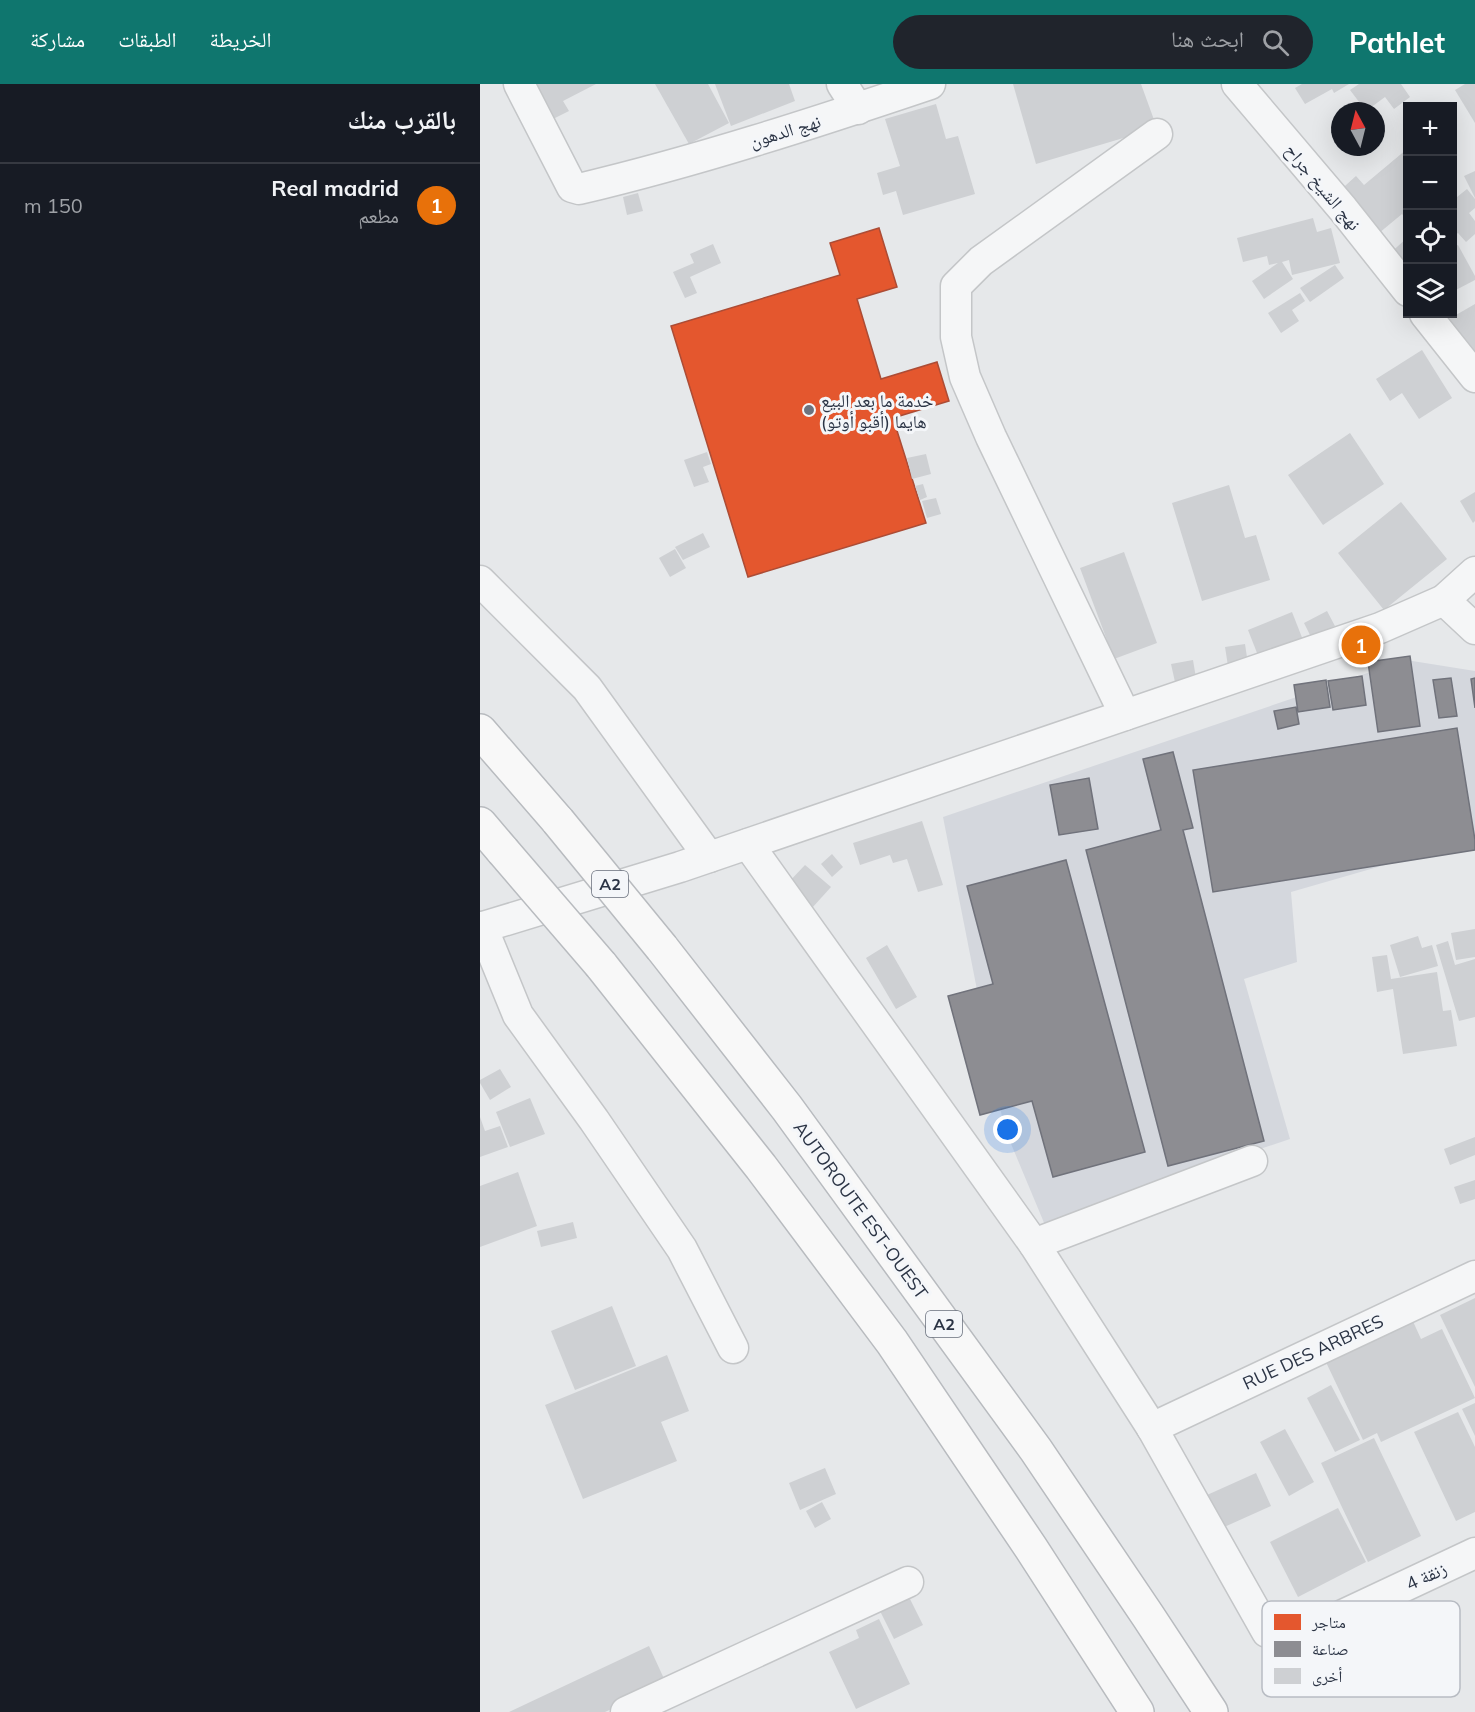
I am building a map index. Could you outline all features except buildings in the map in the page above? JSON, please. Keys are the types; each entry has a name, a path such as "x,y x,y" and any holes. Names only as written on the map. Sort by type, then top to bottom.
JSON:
{"highway":[{"name":"AUTOROUTE EST-OUEST","path":"480,731 558,821 662,948 787,1108 1036,1450 1211,1712"},
{"path":"480,824 601,965 761,1167 892,1342 1031,1548 1137,1712"}],"street":[{"name":"نهج الدهون","path":"519,84 572,187 579,189 638,175 850,96 930,84"},
{"name":"نهج الشيخ جراح","path":"1237,84 1343,209 1403,286"},
{"path":"1125,715 991,438 966,377 956,337 956,286 981,261 1157,134"},
{"path":"1428,318 1475,377"},
{"path":"733,1348 682,1249 594,1120 518,1015 481,927 709,857 1380,628 1444,600 1475,572"},
{"path":"480,581 587,688 709,857"},
{"path":"1444,600 1475,629"},
{"name":"زنقة 4","path":"748,844 1034,1244 1152,1428 1262,1623"},
{"path":"1034,1244 1252,1161"},
{"name":"RUE DES ARBRES","path":"1152,1428 1475,1276"},
{"name":"زنقة 4","path":"1372,1601 1475,1552"},
{"path":"626,1712 908,1582"}],"shaded area":[{"path":"1406,660 1475,671 1475,839 1291,892 1297,962 1244,979 1290,1139 1182,1175 1050,1237 1004,1127 943,817"}],"place":[{"name":"خدمة ما بعد البيع هايما (أقبو أوتو)","path":"809,410"},
{"name":"Real madrid","path":"1361,645"}]}
